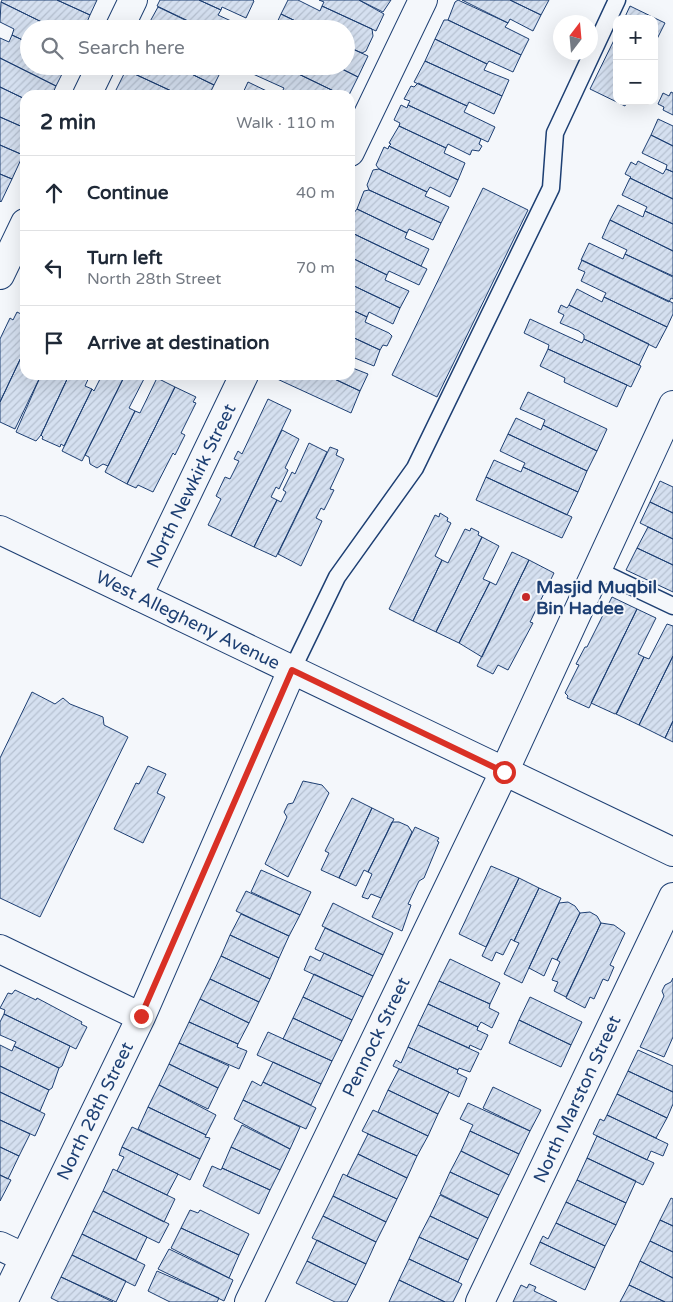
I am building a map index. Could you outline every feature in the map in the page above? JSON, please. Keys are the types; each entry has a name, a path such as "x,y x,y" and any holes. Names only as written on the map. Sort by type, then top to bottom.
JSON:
{"street":[{"path":"123,20 133,0"},
{"path":"355,142 423,0"},
{"path":"89,90 97,75"},
{"path":"0,275 20,233"},
{"name":"North Newkirk Street","path":"138,596 242,380"},
{"path":"504,772 673,405"},
{"name":"West Allegheny Avenue","path":"0,530 673,852"},
{"name":"North 28th Street","path":"3,1302 12,1251 141,1016 292,670"},
{"name":"Pennock Street","path":"249,1302 504,772"},
{"name":"North Marston Street","path":"480,1302 673,897"},
{"path":"0,949 141,1016"}],"lane":[{"path":"292,670 337,577 415,468 551,188 555,133 617,0"},
{"path":"597,570 673,606"}],"building":[{"path":"2,0 57,0 90,15 88,20 38,20 1,2"},
{"path":"57,0 97,0 90,15"},
{"path":"160,0 199,0 221,10 218,15 229,20 186,20 157,6"},
{"path":"199,0 254,1 246,18 222,7 221,10"},
{"path":"288,0 298,0 320,11 322,6 352,20 293,20 281,14"},
{"path":"319,0 359,0 384,14 376,31 322,6 324,2"},
{"path":"359,0 391,0 383,12"},
{"path":"458,0 508,23 505,27 529,39 521,55 448,20 455,2"},
{"path":"462,0 510,0 541,15 533,31 510,19 508,23"},
{"path":"510,0 549,0 541,15"},
{"path":"1,2 38,20 20,20 20,39 12,35 14,29 0,22"},
{"path":"630,6 649,15 626,15"},
{"path":"158,7 185,20 151,20"},
{"path":"281,14 293,20 278,20"},
{"path":"444,20 448,20 521,55 513,72 489,61 487,64 435,39"},
{"path":"658,20 665,23 658,37"},
{"path":"355,21 372,29 373,36 366,51 362,53 355,50"},
{"path":"12,35 20,39 20,68 0,58 0,38 9,42"},
{"path":"435,39 487,64 484,70 509,80 502,96 425,61"},
{"path":"613,42 613,100 590,89"},
{"path":"355,50 368,56 358,77 354,75"},
{"path":"0,58 20,68 20,75 34,75 56,86 54,90 20,90 20,97 0,87"},
{"path":"425,61 502,96 494,114 469,102 467,106 414,82"},
{"path":"34,75 62,75 56,86"},
{"path":"124,75 137,75 169,90 116,90"},
{"path":"137,75 193,75 214,85 212,90 169,90"},
{"path":"193,75 219,75 214,85"},
{"path":"255,75 301,75 332,90 283,90 284,88"},
{"path":"301,75 354,75 358,77 352,90 332,90"},
{"path":"248,82 265,90 244,90"},
{"path":"418,83 467,106 464,112 495,127 488,142 408,105 410,101 404,99 411,86 414,87"},
{"path":"0,87 20,97 20,126 0,117"},
{"path":"671,92 673,93 673,115 663,110 664,107 658,104 663,93 669,96"},
{"path":"401,105 407,108 408,105 481,139 479,144 482,146 479,151 472,150 470,155 448,144 446,148 399,126 400,123 394,120"},
{"path":"0,117 20,126 20,154 0,145"},
{"path":"658,119 673,126 673,146 651,135"},
{"path":"399,126 446,148 444,153 465,163 458,180 389,146"},
{"path":"651,135 673,146 673,172 666,169 667,165 642,153"},
{"path":"0,145 20,154 20,162 12,179 0,174"},
{"path":"389,146 458,180 450,197 430,187 427,192 379,169 376,165 384,147 388,149"},
{"path":"638,161 663,174 666,169 673,172 673,199 625,174 631,162 636,165"},
{"path":"379,169 427,192 425,196 449,207 441,223 369,190 367,185 373,170"},
{"path":"0,174 12,179 1,202 0,201"},
{"path":"630,178 673,199 673,224 645,211 647,207 622,195"},
{"path":"483,188 528,210 437,397 392,375"},
{"path":"369,190 441,223 433,240 409,229 407,233 357,209 364,191"},
{"path":"618,205 643,217 645,211 673,224 673,251 610,220"},
{"path":"357,209 407,233 405,238 429,249 421,266 355,234 355,212"},
{"path":"610,220 673,251 673,276 625,254 627,250 602,238"},
{"path":"355,234 427,269 419,285 389,271 387,275 355,259"},
{"path":"589,243 623,259 625,254 673,277 673,299 671,298 669,302 581,260"},
{"path":"355,259 387,275 385,280 409,291 400,308 355,286"},
{"path":"582,260 673,303 673,314 667,327 604,297 606,293 581,281 585,272 578,269"},
{"path":"355,286 400,308 393,324 369,312 367,317 355,311"},
{"path":"577,289 602,302 604,297 667,327 656,348 569,305"},
{"path":"561,305 567,308 569,305 649,344 639,365 584,339 584,335 579,331 560,323 564,315 558,312"},
{"path":"355,311 367,317 365,322 392,336 387,346 383,345 380,350 355,338"},
{"path":"17,312 20,314 20,360 0,402 0,339 10,318 13,320"},
{"path":"530,319 582,343 584,339 641,366 631,387 548,349 549,345 524,333"},
{"path":"355,338 380,350 374,366 355,358"},
{"path":"548,349 627,385 617,407 564,382 565,378 540,366"},
{"path":"20,360 20,380 39,380 15,429 0,422 0,402"},
{"path":"355,369 368,374 360,391 337,380 355,380"},
{"path":"39,380 67,380 41,435 36,441 16,432"},
{"path":"67,380 88,380 85,386 92,389 64,446 61,444 60,447 42,439 41,435"},
{"path":"100,380 122,380 82,461 62,451 92,389 94,391"},
{"path":"122,380 143,380 129,408 135,411 108,466 103,464 97,468 90,464 89,457 85,455"},
{"path":"156,380 161,380 175,387 127,484 105,472 135,411 140,413"},
{"path":"279,380 337,380 360,391 351,413"},
{"path":"175,387 196,397 193,402 196,403 181,433 185,435 175,455 173,453 153,492 138,485 136,488 127,484"},
{"path":"528,392 607,429 597,451 543,425 545,420 520,409"},
{"path":"268,399 291,410 231,536 208,525 221,499 216,496 225,477 230,479 239,461 234,459 238,451 242,454"},
{"path":"516,418 541,430 543,425 597,451 587,471 508,434"},
{"path":"282,430 299,439 285,468 288,470 279,489 276,487 271,497 277,500 254,547 231,536"},
{"path":"508,434 587,471 578,492 523,467 525,463 500,451"},
{"path":"309,443 327,452 276,557 254,547 277,500 281,502 286,492 283,490 292,472 295,474"},
{"path":"330,447 338,450 336,455 344,459 330,489 334,490 324,510 321,508 316,518 322,521 301,566 278,554"},
{"path":"494,460 521,472 523,467 578,492 567,515 486,477"},
{"path":"486,477 572,517 562,538 476,500"},
{"path":"660,481 673,487 673,513 650,502"},
{"path":"650,502 673,513 673,539 640,523"},
{"path":"440,513 448,518 447,521 451,523 435,556 442,560 413,621 389,609 435,515 439,517"},
{"path":"648,527 673,539 673,565 637,548"},
{"path":"471,528 479,532 478,535 482,537 436,632 413,621 442,560 448,563 465,529 470,531"},
{"path":"482,537 499,546 483,579 490,582 459,643 436,632"},
{"path":"637,548 673,565 673,592 626,570"},
{"path":"512,552 529,560 482,657 459,643 490,582 496,585"},
{"name":"Masjid Muqbil Bin Hadee","path":"529,560 554,573 530,622 533,623 508,670 498,665 493,674 477,666"},
{"path":"612,597 637,609 589,708 567,698 568,696 565,693 579,665 576,664 585,647 587,647"},
{"path":"637,609 656,618 638,654 644,657 615,714 591,703"},
{"path":"667,624 673,626 673,656 639,725 616,714 644,657 649,659"},
{"path":"673,656 673,721 665,738 639,725"},
{"path":"32,692 55,704 63,698 70,704 103,717 104,725 128,737 40,917 0,898 0,758"},
{"path":"673,721 673,742 665,738"},
{"path":"148,766 166,774 157,793 165,797 143,843 114,829 136,783 139,784"},
{"path":"303,781 322,785 329,793 288,877 265,864 287,817 284,812 288,804 293,803"},
{"path":"352,798 372,808 339,878 321,870 329,853 325,851"},
{"path":"372,808 394,819 368,872 364,870 356,886 339,878"},
{"path":"392,822 399,822 408,826 412,832 381,898 371,894 368,899 362,897 372,874 368,872"},
{"path":"415,827 439,838 437,841 439,842 424,878 419,881 408,904 411,905 402,931 372,917"},
{"path":"491,866 519,878 486,947 459,934"},
{"path":"261,870 311,892 300,915 251,892"},
{"path":"519,878 539,888 514,941 511,939 503,955 496,952 492,961 482,956"},
{"path":"539,888 561,898 522,983 504,974 519,943 514,941"},
{"path":"246,891 300,915 289,936 236,911"},
{"path":"568,902 575,906 580,913 557,960 552,958 544,976 529,968 559,903"},
{"path":"333,903 393,933 383,955 322,926"},
{"path":"590,912 597,916 601,923 566,997 554,991 558,982 552,980 560,962 557,960 580,913"},
{"path":"241,914 289,936 279,958 230,935"},
{"path":"601,923 614,925 625,933 610,965 614,967 608,981 603,979 594,999 590,997 585,1008 566,998"},
{"path":"325,928 383,955 373,976 315,949"},
{"path":"230,935 279,958 270,979 221,956"},
{"path":"324,953 373,976 363,997 304,970 310,956 320,961"},
{"path":"221,956 270,979 259,1002 210,979"},
{"path":"450,959 500,983 490,1004 439,981"},
{"path":"314,974 363,997 352,1020 303,997"},
{"path":"673,978 673,1037 664,1057 640,1047 664,996 662,991 665,985 671,982"},
{"path":"210,979 259,1002 249,1023 200,999"},
{"path":"439,981 490,1004 489,1008 499,1013 492,1028 481,1022 478,1027 428,1004"},
{"path":"15,990 36,1000 37,998 82,1022 81,1024 87,1027 76,1049 4,1014 5,1010 0,1008 8,993 12,994"},
{"path":"303,997 352,1020 342,1041 293,1018"},
{"path":"530,997 582,1022 571,1045 519,1020"},
{"path":"200,999 249,1023 238,1044 189,1022"},
{"path":"428,1004 478,1027 477,1030 488,1035 481,1050 470,1045 469,1048 418,1025"},
{"path":"4,1014 70,1046 62,1066 59,1068 14,1046 16,1042 0,1035 0,1022"},
{"path":"293,1018 342,1041 332,1061 283,1039"},
{"path":"519,1020 571,1045 561,1067 509,1043"},
{"path":"189,1022 238,1044 237,1047 247,1051 239,1069 179,1043"},
{"path":"418,1025 479,1053 470,1072 459,1068 458,1070 408,1047"},
{"path":"268,1032 332,1061 321,1084 257,1055"},
{"path":"179,1043 229,1066 218,1088 169,1064"},
{"path":"0,1045 12,1051 14,1046 59,1068 52,1088 49,1090 0,1066"},
{"path":"408,1047 458,1070 457,1073 467,1078 459,1097 393,1066 396,1060 401,1063"},
{"path":"638,1050 673,1066 673,1092 628,1071"},
{"path":"273,1062 321,1084 311,1105 263,1082"},
{"path":"169,1064 218,1088 208,1109 159,1085"},
{"path":"0,1066 49,1090 40,1111 0,1092"},
{"path":"399,1069 449,1092 438,1114 388,1090"},
{"path":"628,1071 673,1092 673,1104 667,1118 617,1094"},
{"path":"252,1081 261,1086 263,1082 316,1108 306,1129 243,1100"},
{"path":"159,1085 216,1115 206,1135 148,1107"},
{"path":"493,1087 541,1110 530,1131 483,1108"},
{"path":"388,1090 438,1114 428,1136 378,1112"},
{"path":"0,1092 45,1114 35,1136 0,1120"},
{"path":"617,1094 667,1118 656,1138 607,1115"},
{"path":"243,1100 300,1127 290,1149 234,1119"},
{"path":"468,1103 530,1131 519,1154 470,1131 473,1125 460,1119"},
{"path":"148,1107 210,1138 200,1159 138,1129"},
{"path":"373,1110 428,1136 417,1156 362,1131"},
{"path":"607,1115 668,1144 663,1156 651,1151 647,1160 593,1134 600,1119 604,1121"},
{"path":"0,1120 30,1134 19,1156 0,1147"},
{"path":"242,1125 290,1149 280,1170 231,1147"},
{"path":"132,1127 200,1159 190,1180 122,1147"},
{"path":"470,1131 519,1154 509,1175 461,1151"},
{"path":"368,1134 417,1156 407,1178 358,1154"},
{"path":"597,1136 654,1163 643,1185 587,1158"},
{"path":"0,1147 19,1156 8,1179 0,1175"},
{"path":"122,1147 178,1174 167,1195 117,1171 124,1157 119,1155"},
{"path":"231,1147 280,1170 270,1190 222,1168"},
{"path":"461,1151 509,1175 499,1195 450,1172"},
{"path":"358,1154 407,1178 397,1199 347,1176"},
{"path":"587,1158 636,1181 626,1203 577,1180"},
{"path":"212,1166 221,1170 222,1168 270,1190 259,1214 203,1186"},
{"path":"113,1169 175,1199 164,1222 103,1191"},
{"path":"450,1172 499,1195 488,1218 440,1194"},
{"path":"343,1174 397,1199 386,1222 333,1196"},
{"path":"0,1175 11,1180 0,1201"},
{"path":"577,1180 626,1203 616,1225 566,1202"},
{"path":"103,1191 169,1224 159,1243 93,1211"},
{"path":"440,1195 488,1218 478,1239 430,1216"},
{"path":"333,1196 386,1222 376,1242 323,1216"},
{"path":"671,1198 673,1199 673,1226 660,1220"},
{"path":"566,1202 616,1225 605,1246 556,1223"},
{"path":"190,1210 198,1213 200,1210 249,1234 239,1255 181,1228"},
{"path":"93,1211 147,1237 136,1260 82,1234"},
{"path":"323,1216 376,1242 366,1264 312,1238"},
{"path":"430,1216 478,1239 468,1260 419,1237"},
{"path":"660,1220 673,1226 673,1252 650,1241"},
{"path":"556,1223 605,1246 595,1268 540,1242 543,1236 548,1239"},
{"path":"181,1228 239,1255 229,1278 171,1248"},
{"path":"82,1234 145,1265 135,1286 72,1255"},
{"path":"419,1237 468,1260 458,1282 409,1259"},
{"path":"317,1240 366,1264 356,1285 307,1261"},
{"path":"650,1241 673,1252 673,1278 640,1261"},
{"path":"540,1242 595,1268 585,1290 530,1264"},
{"path":"169,1249 233,1280 224,1301 158,1269"},
{"path":"72,1255 126,1281 116,1302 61,1277"},
{"path":"409,1259 462,1284 453,1302 445,1302 399,1280"},
{"path":"307,1261 356,1285 347,1302 335,1302 296,1283"},
{"path":"640,1261 673,1278 673,1302 665,1302 629,1285"},
{"path":"157,1271 219,1298 217,1302 170,1302 148,1291"},
{"path":"61,1277 113,1302 59,1302 51,1298"},
{"path":"399,1280 445,1302 389,1302"},
{"path":"529,1284 536,1287 534,1291 557,1302 513,1302 521,1285 527,1288"},
{"path":"629,1285 665,1302 620,1302"}],"place":[{"name":"Masjid Muqbil Bin Hadee","path":"526,597"}],"route":[{"path":"141,1016 292,670 504,772"}]}
